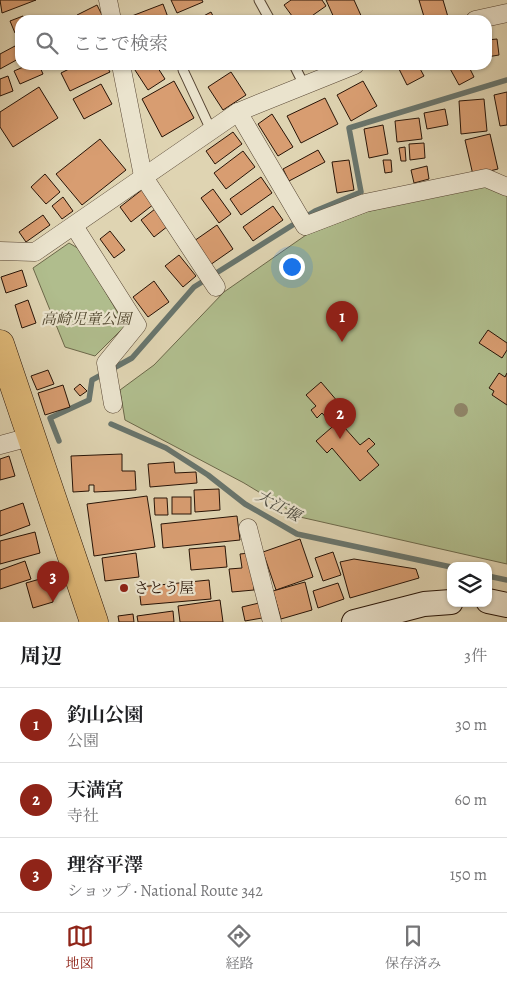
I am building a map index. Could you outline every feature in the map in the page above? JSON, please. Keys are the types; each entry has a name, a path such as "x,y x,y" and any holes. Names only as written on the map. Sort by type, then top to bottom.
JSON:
{"highway":[{"path":"0,344 94,622"}],"street":[{"path":"108,0 111,15"},
{"path":"492,16 507,12"},
{"path":"122,70 143,176 216,288"},
{"path":"0,251 35,252 238,112 342,70"},
{"path":"238,112 305,226 365,203 486,178 507,187"},
{"path":"74,226 137,325 106,363 113,404"},
{"path":"0,445 30,437"},
{"path":"248,528 272,622"},
{"path":"354,622 424,604 447,602"},
{"path":"492,603 507,605"}],"lane":[{"path":"259,0 267,15"},
{"path":"183,70 212,130"},
{"path":"296,70 304,85"}],"green space":[{"path":"483,186 507,194 507,564 300,517 244,483 125,420 120,390 154,365 224,292 306,235 369,211"},
{"name":"高崎児童公園","path":"69,243 81,250 122,320 124,327 95,356 65,347 33,268"}],"building":[{"path":"0,0 36,0 2,13"},
{"path":"171,0 202,0 203,2 177,13"},
{"path":"291,0 322,0 326,6 313,15 291,15 284,5"},
{"path":"326,0 354,0 361,15 333,15"},
{"path":"419,0 443,0 447,15 424,15"},
{"path":"163,4 167,15 134,15"},
{"path":"97,5 102,15 77,15"},
{"path":"15,19 15,33 10,21"},
{"path":"497,39 499,55 492,56 492,40"},
{"path":"15,46 15,61 0,69 0,54"},
{"path":"41,70 43,74 20,84 14,71"},
{"path":"67,70 109,70 110,72 70,91 61,73"},
{"path":"135,70 159,70 165,79 148,90"},
{"path":"400,70 421,70 424,76 407,85"},
{"path":"451,70 470,70 474,77 459,85"},
{"path":"231,72 246,95 223,110 208,87"},
{"path":"8,76 13,91 0,96 0,79"},
{"path":"174,81 194,118 162,137 142,99"},
{"path":"363,81 377,106 351,121 337,95"},
{"path":"101,84 112,104 84,119 73,99"},
{"path":"39,87 58,118 13,147 0,127 0,112"},
{"path":"507,92 507,125 500,126 494,95"},
{"path":"325,98 338,124 301,143 287,116"},
{"path":"484,99 487,131 461,134 459,101"},
{"path":"445,109 448,125 427,129 424,113"},
{"path":"272,114 293,147 278,156 258,124"},
{"path":"419,118 422,139 397,142 395,121"},
{"path":"383,125 388,154 369,158 364,129"},
{"path":"233,132 242,144 215,164 206,151"},
{"path":"490,134 498,169 473,175 465,140"},
{"path":"100,139 126,170 82,205 56,174"},
{"path":"424,143 425,158 410,160 409,144"},
{"path":"405,147 406,161 401,161 399,148"},
{"path":"318,150 325,162 289,181 283,169"},
{"path":"243,151 255,167 226,189 214,173"},
{"path":"349,160 354,190 337,193 332,162"},
{"path":"383,160 391,160 392,172 385,173"},
{"path":"427,166 429,179 414,183 411,170"},
{"path":"45,174 60,192 46,204 31,187"},
{"path":"261,177 272,193 241,215 230,199"},
{"path":"143,189 154,204 131,222 120,207"},
{"path":"213,189 231,214 219,223 201,198"},
{"path":"63,197 73,211 62,219 52,206"},
{"path":"273,206 283,220 253,241 243,227"},
{"path":"155,209 168,226 154,237 141,220"},
{"path":"43,215 50,225 26,242 19,232"},
{"path":"217,225 233,249 210,265 194,241"},
{"path":"110,231 125,250 114,258 100,239"},
{"path":"179,255 196,276 183,287 165,266"},
{"path":"22,270 27,286 6,293 1,277"},
{"path":"154,281 169,302 148,317 133,297"},
{"path":"28,300 36,323 22,328 15,305"},
{"path":"488,330 507,343 507,350 502,358 479,343"},
{"path":"48,370 54,384 37,390 31,376"},
{"path":"499,373 505,377 507,373 507,405 492,395 494,391 489,388"},
{"path":"321,382 344,409 329,421 322,413 317,418 311,410 316,406 306,395"},
{"path":"80,384 87,391 80,396 74,389"},
{"path":"63,385 70,407 45,415 38,393"},
{"path":"346,415 351,421 344,427 360,445 369,438 375,444 367,451 379,465 360,481 332,448 327,453 316,441"},
{"path":"122,454 122,471 135,471 136,490 94,492 94,485 89,485 89,491 73,492 71,456"},
{"path":"9,456 15,476 0,480 0,459"},
{"path":"174,462 175,473 196,472 197,483 150,487 148,464"},
{"path":"219,489 220,510 195,512 194,490"},
{"path":"147,496 155,547 94,556 87,504"},
{"path":"172,497 191,497 191,514 172,514"},
{"path":"154,498 167,498 168,515 155,515"},
{"path":"23,503 30,525 0,536 0,511"},
{"path":"237,516 240,540 163,548 161,524"},
{"path":"35,532 40,553 0,564 0,541"},
{"path":"300,539 313,577 276,590 263,552"},
{"path":"225,546 227,567 191,570 189,549"},
{"path":"333,552 341,575 323,581 315,558"},
{"path":"136,553 139,577 105,581 102,558"},
{"path":"250,553 254,590 232,592 229,569 242,568 240,554"},
{"path":"354,559 416,569 419,578 350,598 340,562"},
{"path":"25,561 31,579 0,589 0,570"},
{"path":"47,577 53,602 33,608 26,583"},
{"path":"209,580 211,599 141,605 139,587"},
{"path":"305,582 312,610 281,619 273,591"},
{"path":"338,583 344,599 318,608 313,591"},
{"path":"220,600 223,622 180,622 178,606"},
{"path":"259,603 262,618 245,621 242,607"},
{"path":"173,611 174,622 138,622 137,616"},
{"path":"133,614 134,622 119,622 118,616"}],"waterway":[{"path":"59,441 50,418 89,400 92,380 132,358 194,287 315,211 361,192 349,128 507,80"},
{"name":"大江堰","path":"111,424 166,448 208,475 245,504 297,534 447,566"},
{"name":"大江堰","path":"492,577 507,580"}],"place":[{"name":"釣山公園","path":"342,342"},
{"name":"天満宮","path":"340,439"},
{"name":"さとう屋","path":"124,588"},
{"name":"理容平澤","path":"53,602"}]}
